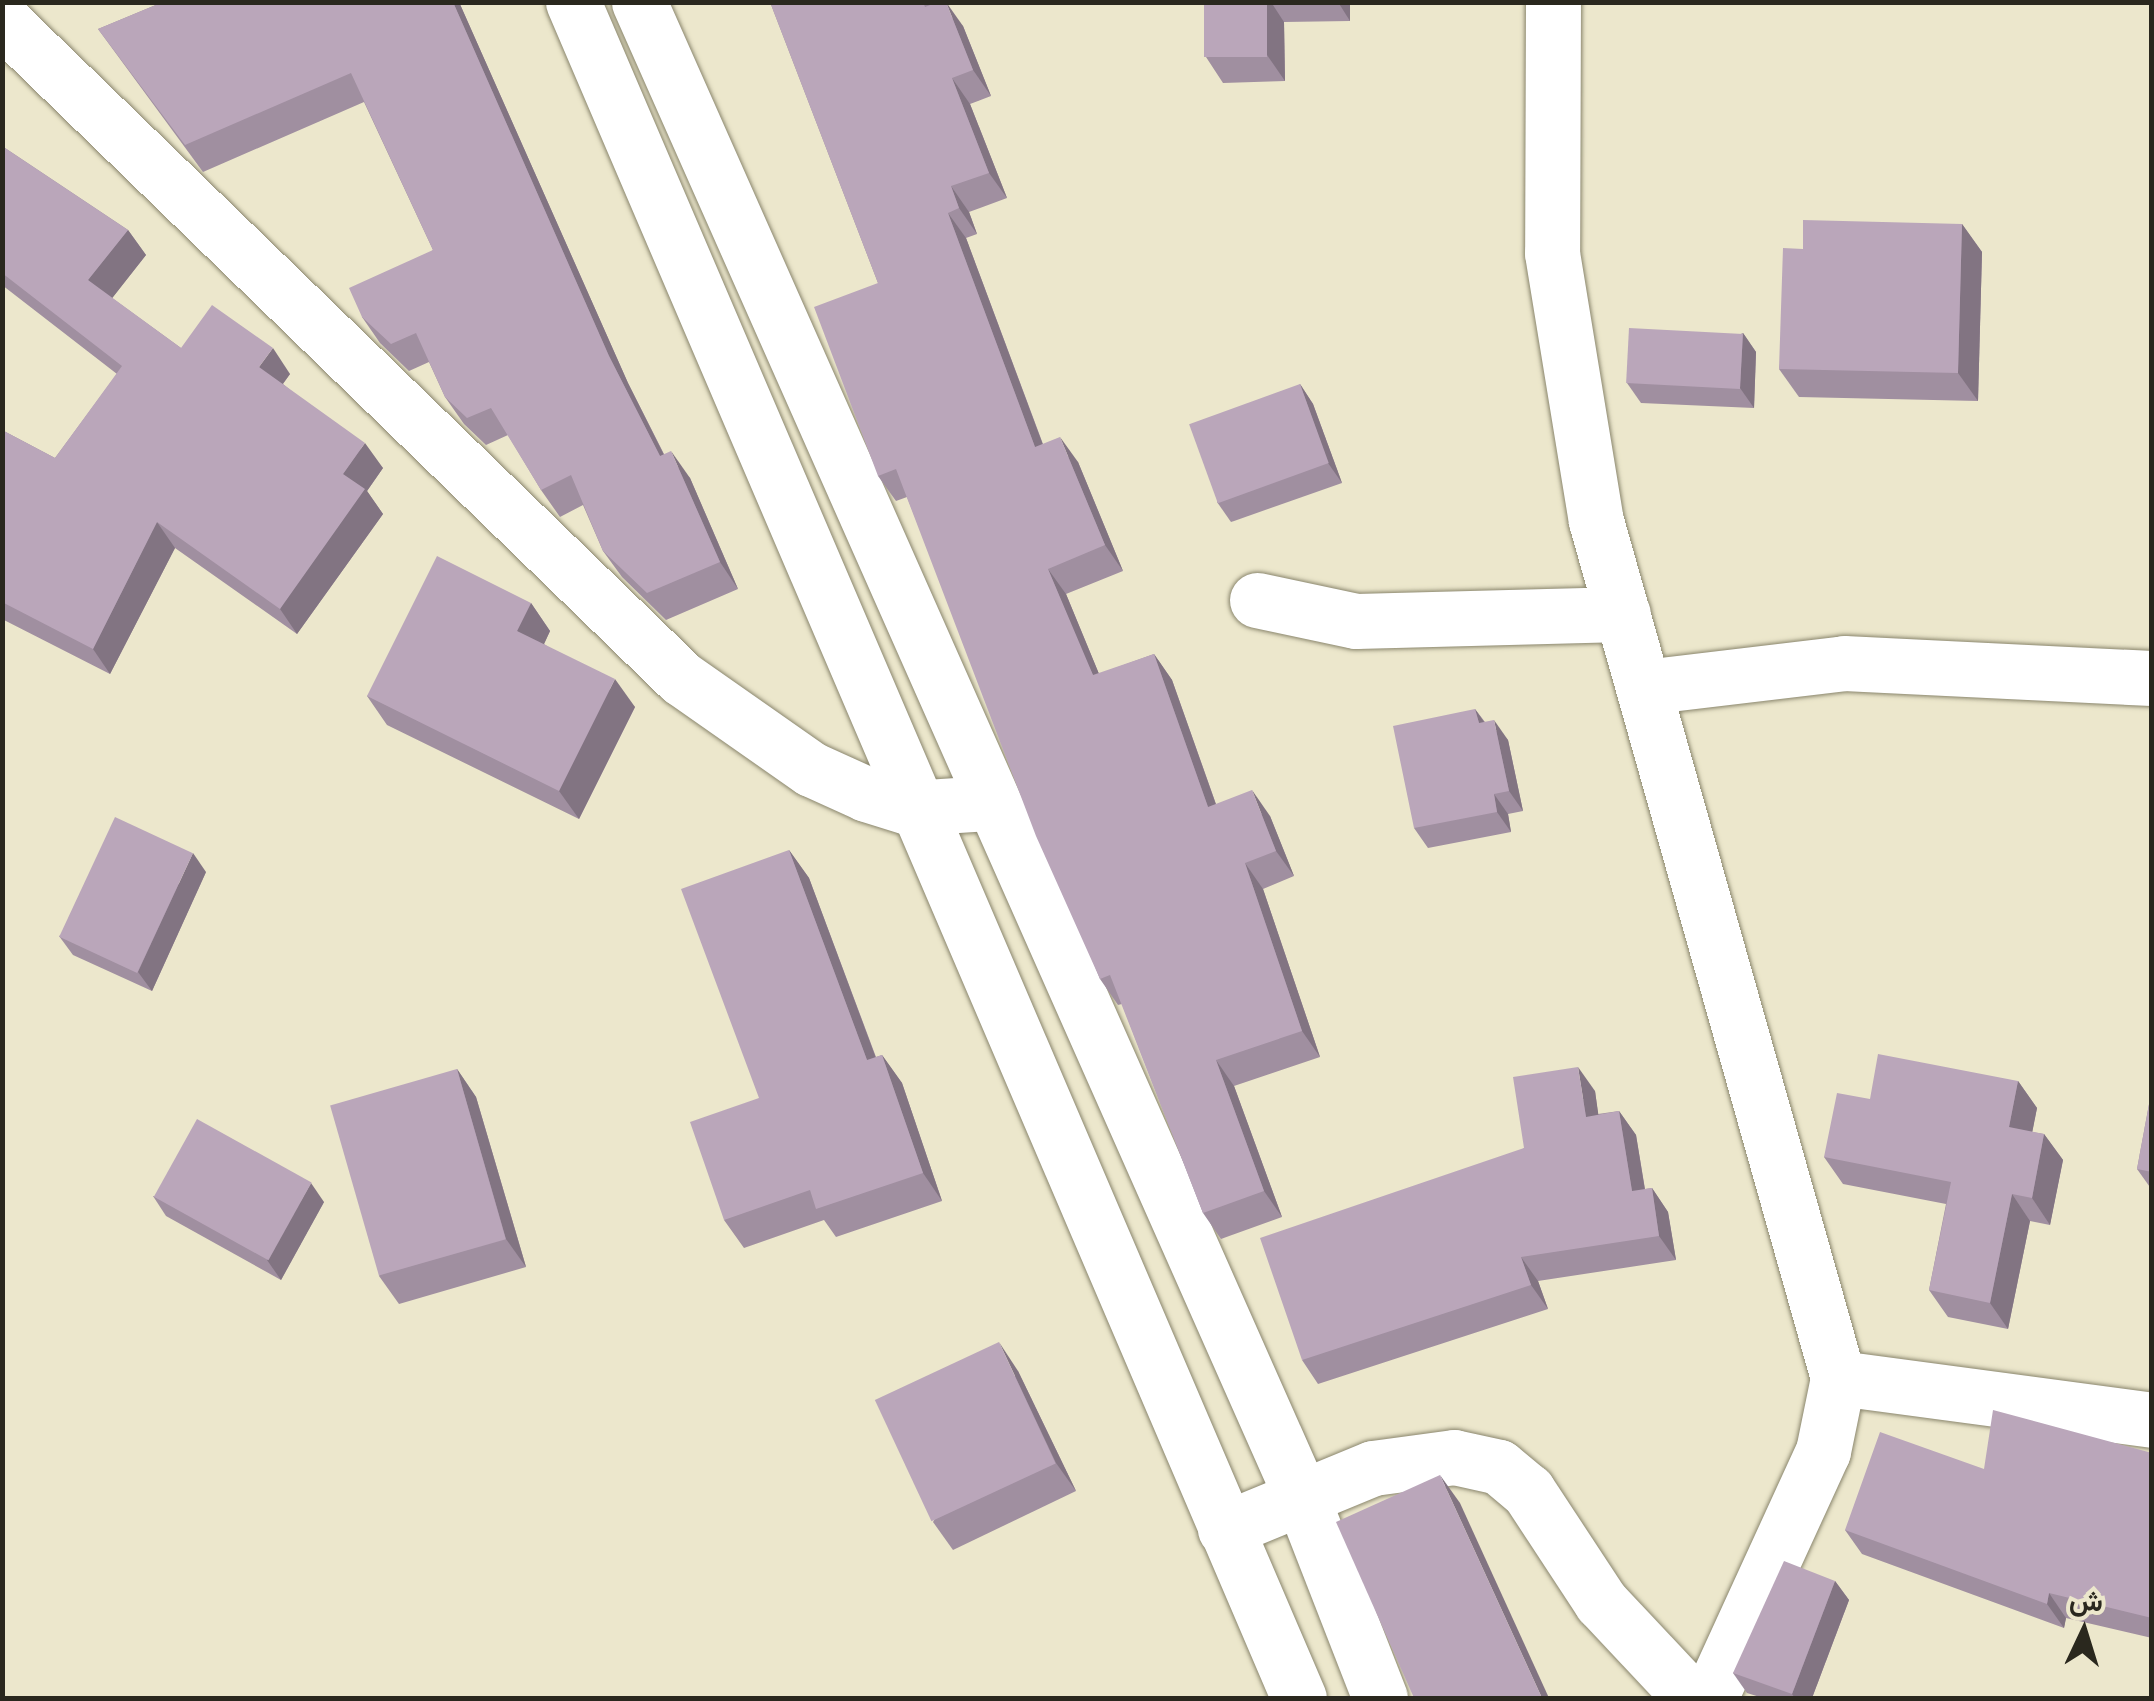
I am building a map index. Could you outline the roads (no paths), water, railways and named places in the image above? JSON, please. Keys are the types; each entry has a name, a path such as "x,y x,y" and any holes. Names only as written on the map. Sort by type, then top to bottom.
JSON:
{"street":[{"path":"573,2 911,808 1299,1698"},
{"path":"639,2 988,803 1304,1503 1380,1698"},
{"path":"1553,2 1552,253 1566,373 1623,614 1838,1378 1823,1451 1710,1698"},
{"path":"2,20 681,678 811,770 911,808 988,803"},
{"path":"1258,600 1356,621 1623,614"},
{"path":"1644,687 1844,663 2152,678"},
{"path":"1838,1378 2152,1420"},
{"path":"1226,1529 1304,1503 1374,1468 1454,1457 1499,1467 1528,1490 1600,1602 1691,1698"}]}
